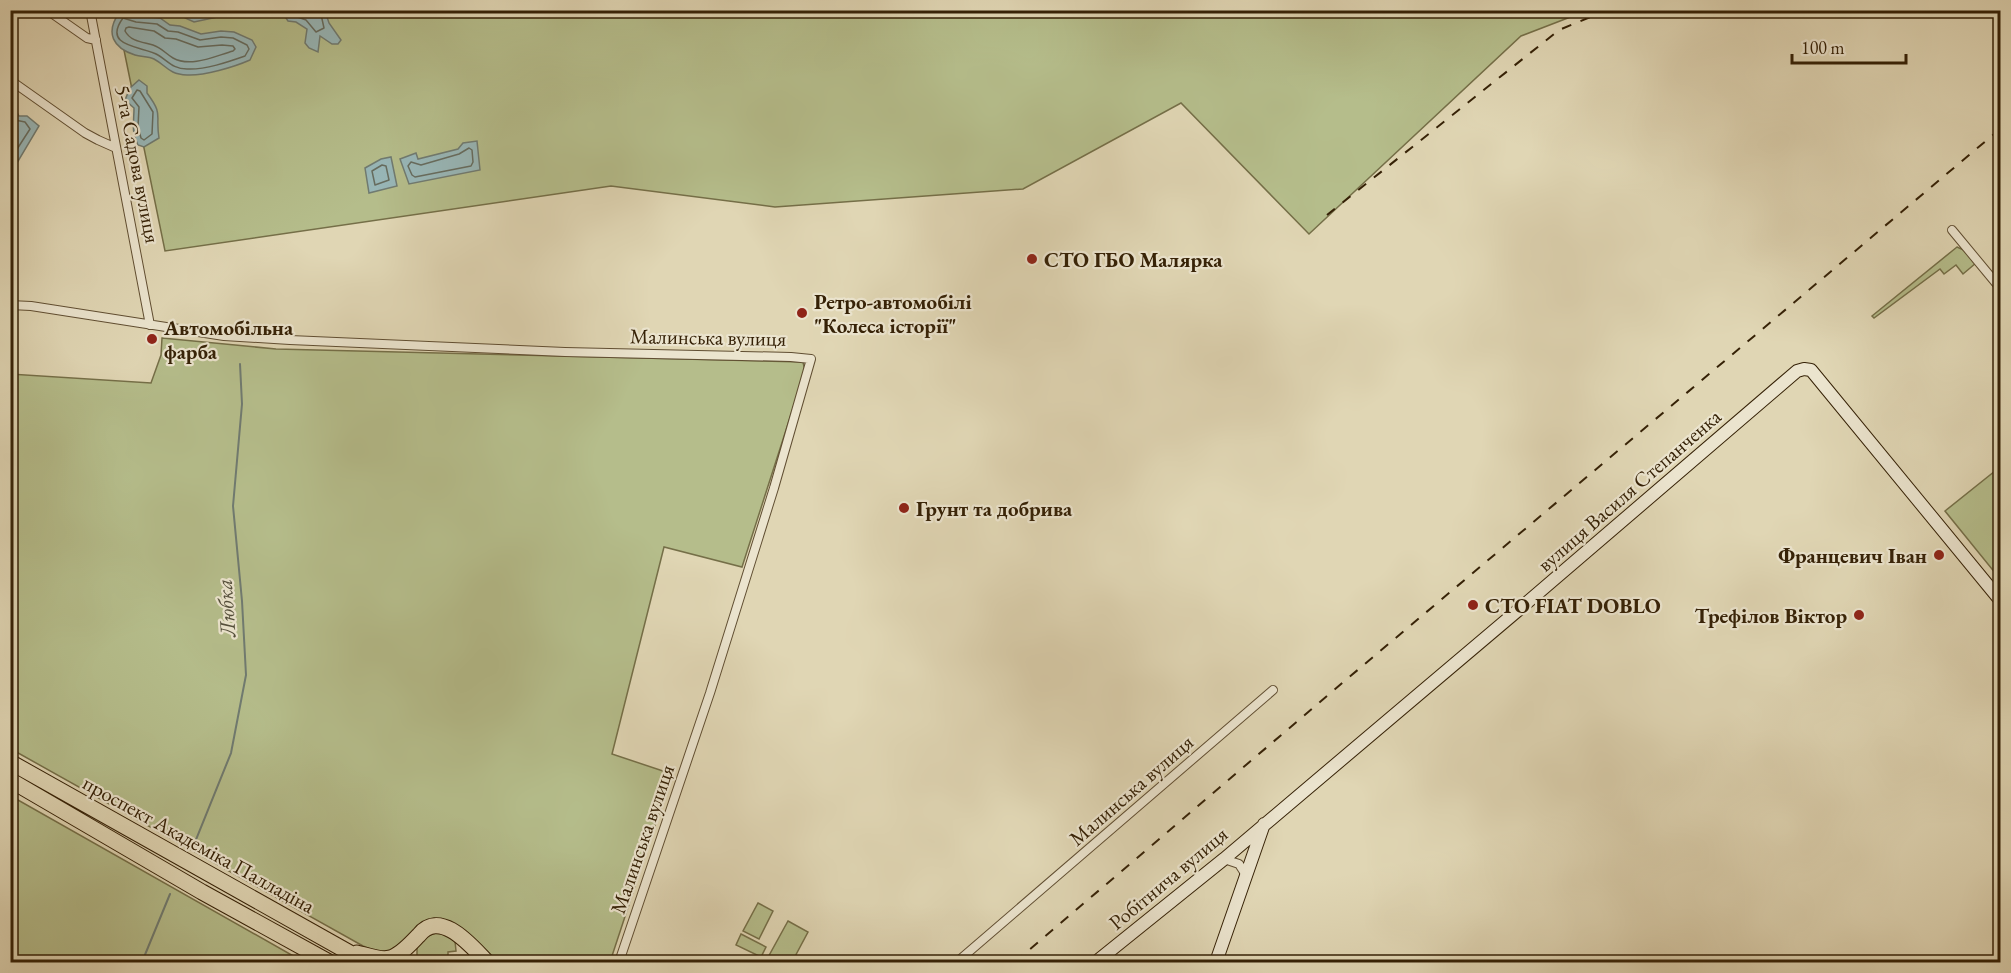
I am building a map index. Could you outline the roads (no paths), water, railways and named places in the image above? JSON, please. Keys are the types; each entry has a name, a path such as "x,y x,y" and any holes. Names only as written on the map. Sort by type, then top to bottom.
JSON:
{"highway":[{"name":"проспект Академіка Палладіна","path":"10,762 366,963"},
{"name":"проспект Академіка Палладіна","path":"10,780 326,961"},
{"path":"345,950 389,958 396,955 429,927 445,926 455,932 487,963"},
{"path":"411,963 412,942"}],"street":[{"path":"47,10 87,38 96,40"},
{"name":"5-та Садова вулиця","path":"90,10 150,325"},
{"path":"10,80 98,141 116,148"},
{"path":"1952,230 2001,288"},
{"name":"Малинська вулиця","path":"10,304 224,336 565,352 811,359 710,693 619,963"},
{"name":"вулиця Василя Степанченка","path":"1264,823 1654,495 1797,371 1811,370 2001,600"},
{"name":"Малинська вулиця","path":"957,963 1273,690"},
{"path":"1216,963 1264,823"},
{"name":"Робітнича вулиця","path":"1096,963 1224,859 1264,823"},
{"path":"1224,859 1239,864 1246,876"}],"water":[{"path":"180,11 246,11 194,22 185,18"},
{"path":"284,11 325,11 329,23 341,40 338,44 332,44 320,36 318,52 309,48 305,43 307,29 296,22 288,21"},
{"path":"119,13 160,18 170,25 180,26 201,34 234,32 252,40 256,47 250,60 243,63 210,73 181,74 154,59 137,56 121,48 112,33 112,27"},
{"path":"139,80 147,86 147,93 158,115 159,138 144,147 138,145 134,136 134,108 125,100 130,88"},
{"path":"11,105 19,116 27,116 39,126 17,163 11,166"},
{"path":"477,141 480,170 409,184 400,159 416,153 418,159 458,149 463,143"},
{"path":"391,157 397,186 369,193 365,168 381,159"}],"waterway":[{"name":"Любка","path":"195,842 231,753 246,675 233,506 242,404 240,364"},
{"name":"Любка","path":"142,962 170,894"}],"railway":[{"path":"1327,215 1559,30 1607,10"},
{"path":"1015,962 2000,129"}],"place":[{"name":"СТО ГБО Малярка","path":"1032,259"},
{"name":"Ретро-автомобілі \"Колеса історії\"","path":"802,313"},
{"name":"Автомобільна фарба","path":"152,339"},
{"name":"Грунт та добрива","path":"904,508"},
{"name":"Францевич Іван","path":"1939,555"},
{"name":"СТО FIAT DOBLO","path":"1473,605"},
{"name":"Трефілов Віктор","path":"1859,615"}]}
